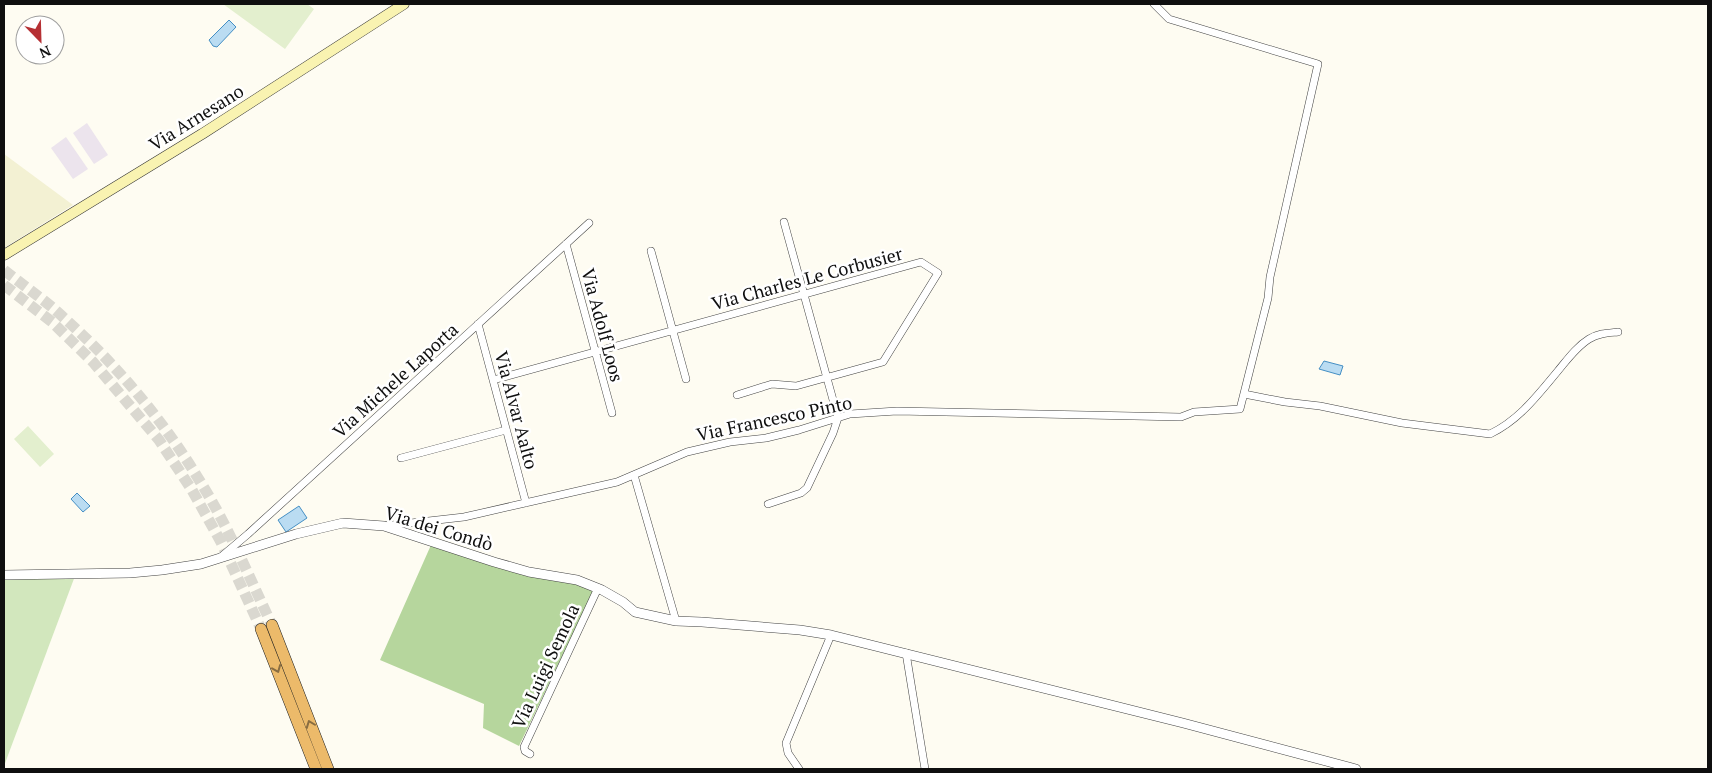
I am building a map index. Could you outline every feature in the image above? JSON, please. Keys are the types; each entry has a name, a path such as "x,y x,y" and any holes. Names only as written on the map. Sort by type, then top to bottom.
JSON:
{"highway":[{"path":"316,769 266,627 328,769"}],"main road":[{"name":"Via Arnesano","path":"4,255 202,134 404,4"}],"street":[{"path":"1154,4 1169,19 1318,64 1270,277 1268,298 1244,394 1285,402 1320,406 1402,423 1490,434 1517,417 1534,400 1575,350 1602,333 1618,332"},
{"path":"768,504 801,493 807,488 833,433 838,418 784,222"},
{"name":"Via Michele Laporta","path":"220,558 589,223"},
{"name":"Via Adolf Loos","path":"566,244 612,413"},
{"path":"650,252 686,379"},
{"name":"Via Charles Le Corbusier","path":"493,380 921,262 938,273 883,362 796,386 772,384 737,395"},
{"name":"Via Alvar Aalto","path":"478,324 526,503"},
{"name":"Via Francesco Pinto","path":"384,526 464,517 617,482 687,452 730,442 766,438 850,414 898,411 1181,417 1194,412 1240,409 1244,394"},
{"path":"401,458 506,430"},
{"path":"634,475 676,621"},
{"name":"Via dei Condò","path":"4,575 130,573 162,570 201,564 296,534 344,523 384,526 529,572 577,580 598,588 623,602 635,612 676,621 800,630 830,635 1356,769"},
{"name":"Via Luigi Semola","path":"530,754 524,747 598,588"},
{"path":"799,769 788,753 786,743 830,635"},
{"path":"906,653 925,769"}],"shaded area":[{"path":"87,123 108,155 94,164 73,133"},
{"path":"66,137 88,169 73,179 51,148"},
{"path":"4,154 73,205 4,248"}],"green space":[{"path":"223,4 307,4 314,9 285,49"},
{"path":"28,426 54,454 40,467 14,439"},
{"path":"431,545 576,583 594,590 519,746 483,728 484,704 380,660"},
{"path":"75,576 4,766 4,579"}],"water":[{"path":"229,20 236,27 217,47 213,46 209,40"},
{"path":"1324,361 1343,366 1340,375 1319,369"},
{"path":"77,493 90,506 83,512 71,499"},
{"path":"299,506 307,518 286,532 278,520"}],"tunnel":[{"path":"4,270 49,305 83,335 121,374 155,416 187,460 211,500 230,535 272,625"},
{"path":"4,285 52,322 93,362 159,440 192,490 221,542 261,629"}]}
